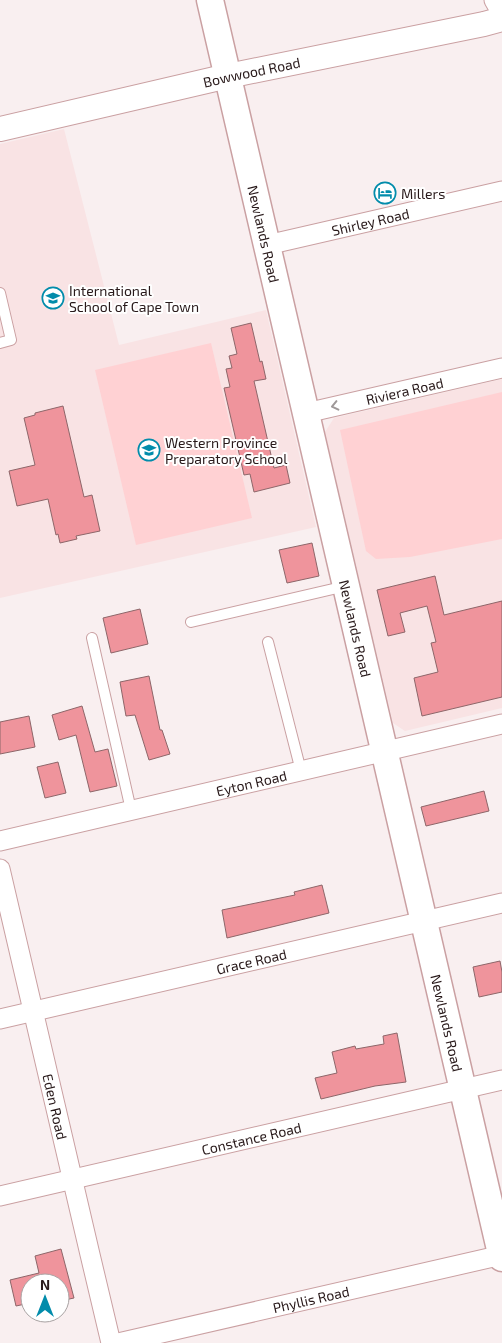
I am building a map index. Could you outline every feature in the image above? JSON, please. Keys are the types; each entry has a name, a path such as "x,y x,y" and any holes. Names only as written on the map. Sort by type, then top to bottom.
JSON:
{"main road":[{"name":"Newlands Road","path":"210,0 502,1256"}],"street":[{"path":"494,0 502,14"},
{"name":"Bowwood Road","path":"0,129 228,76 502,19"},
{"name":"Shirley Road","path":"267,245 502,192"},
{"name":"Riviera Road","path":"306,413 502,368"},
{"name":"Eyton Road","path":"0,840 502,724"},
{"name":"Eden Road","path":"0,869 111,1343"},
{"name":"Grace Road","path":"0,1020 502,903"},
{"name":"Constance Road","path":"0,1196 502,1080"},
{"name":"Phyllis Road","path":"118,1343 502,1256"}],"lane":[{"path":"0,293 11,340 0,343"},
{"path":"191,622 346,586"},
{"path":"92,638 131,810"},
{"path":"268,642 301,771"}],"shaded area":[{"name":"Western Province Preparatory School","path":"64,129 119,345 266,310 316,527 0,598 0,144"},
{"path":"211,343 252,518 136,545 95,370"},
{"name":"Western Province Preparatory School","path":"502,379 502,708 405,731 393,723 325,432 334,418"},
{"path":"502,392 502,539 410,557 376,559 366,551 340,430"}],"building":[{"path":"251,323 266,379 254,381 274,468 286,465 290,483 254,492 250,474 244,475 224,388 230,387 226,369 232,368 229,356 237,354 231,328"},
{"path":"63,406 84,497 92,495 100,531 76,536 77,539 60,543 58,534 56,535 48,499 17,506 9,471 35,465 24,418 35,415 35,413"},
{"path":"312,543 319,576 287,583 279,550"},
{"path":"435,576 444,615 502,601 502,697 422,716 414,678 438,672 431,643 436,642 427,606 400,613 405,632 388,636 377,590"},
{"path":"140,609 148,644 111,653 103,618"},
{"path":"149,676 160,730 162,730 170,754 149,760 135,715 126,716 120,682"},
{"path":"82,706 95,752 108,749 117,786 90,792 76,735 59,740 52,715"},
{"path":"29,716 35,747 0,754 0,722"},
{"path":"58,762 66,793 45,798 37,767"},
{"path":"484,791 489,811 426,826 421,807"},
{"path":"322,885 329,913 227,938 222,910 295,895 294,892"},
{"path":"500,961 502,992 479,997 473,967"},
{"path":"397,1033 406,1082 375,1086 321,1099 315,1078 337,1073 332,1052 355,1046 356,1049 384,1044 383,1036"},
{"path":"61,1249 67,1273 39,1273 35,1256"},
{"path":"20,1278 20,1305 16,1306 10,1280"},
{"path":"70,1283 74,1298 70,1299"}],"place":[{"name":"Millers","path":"385,193"},
{"name":"International School of Cape Town","path":"53,298"},
{"name":"Western Province Preparatory School","path":"149,450"}]}
